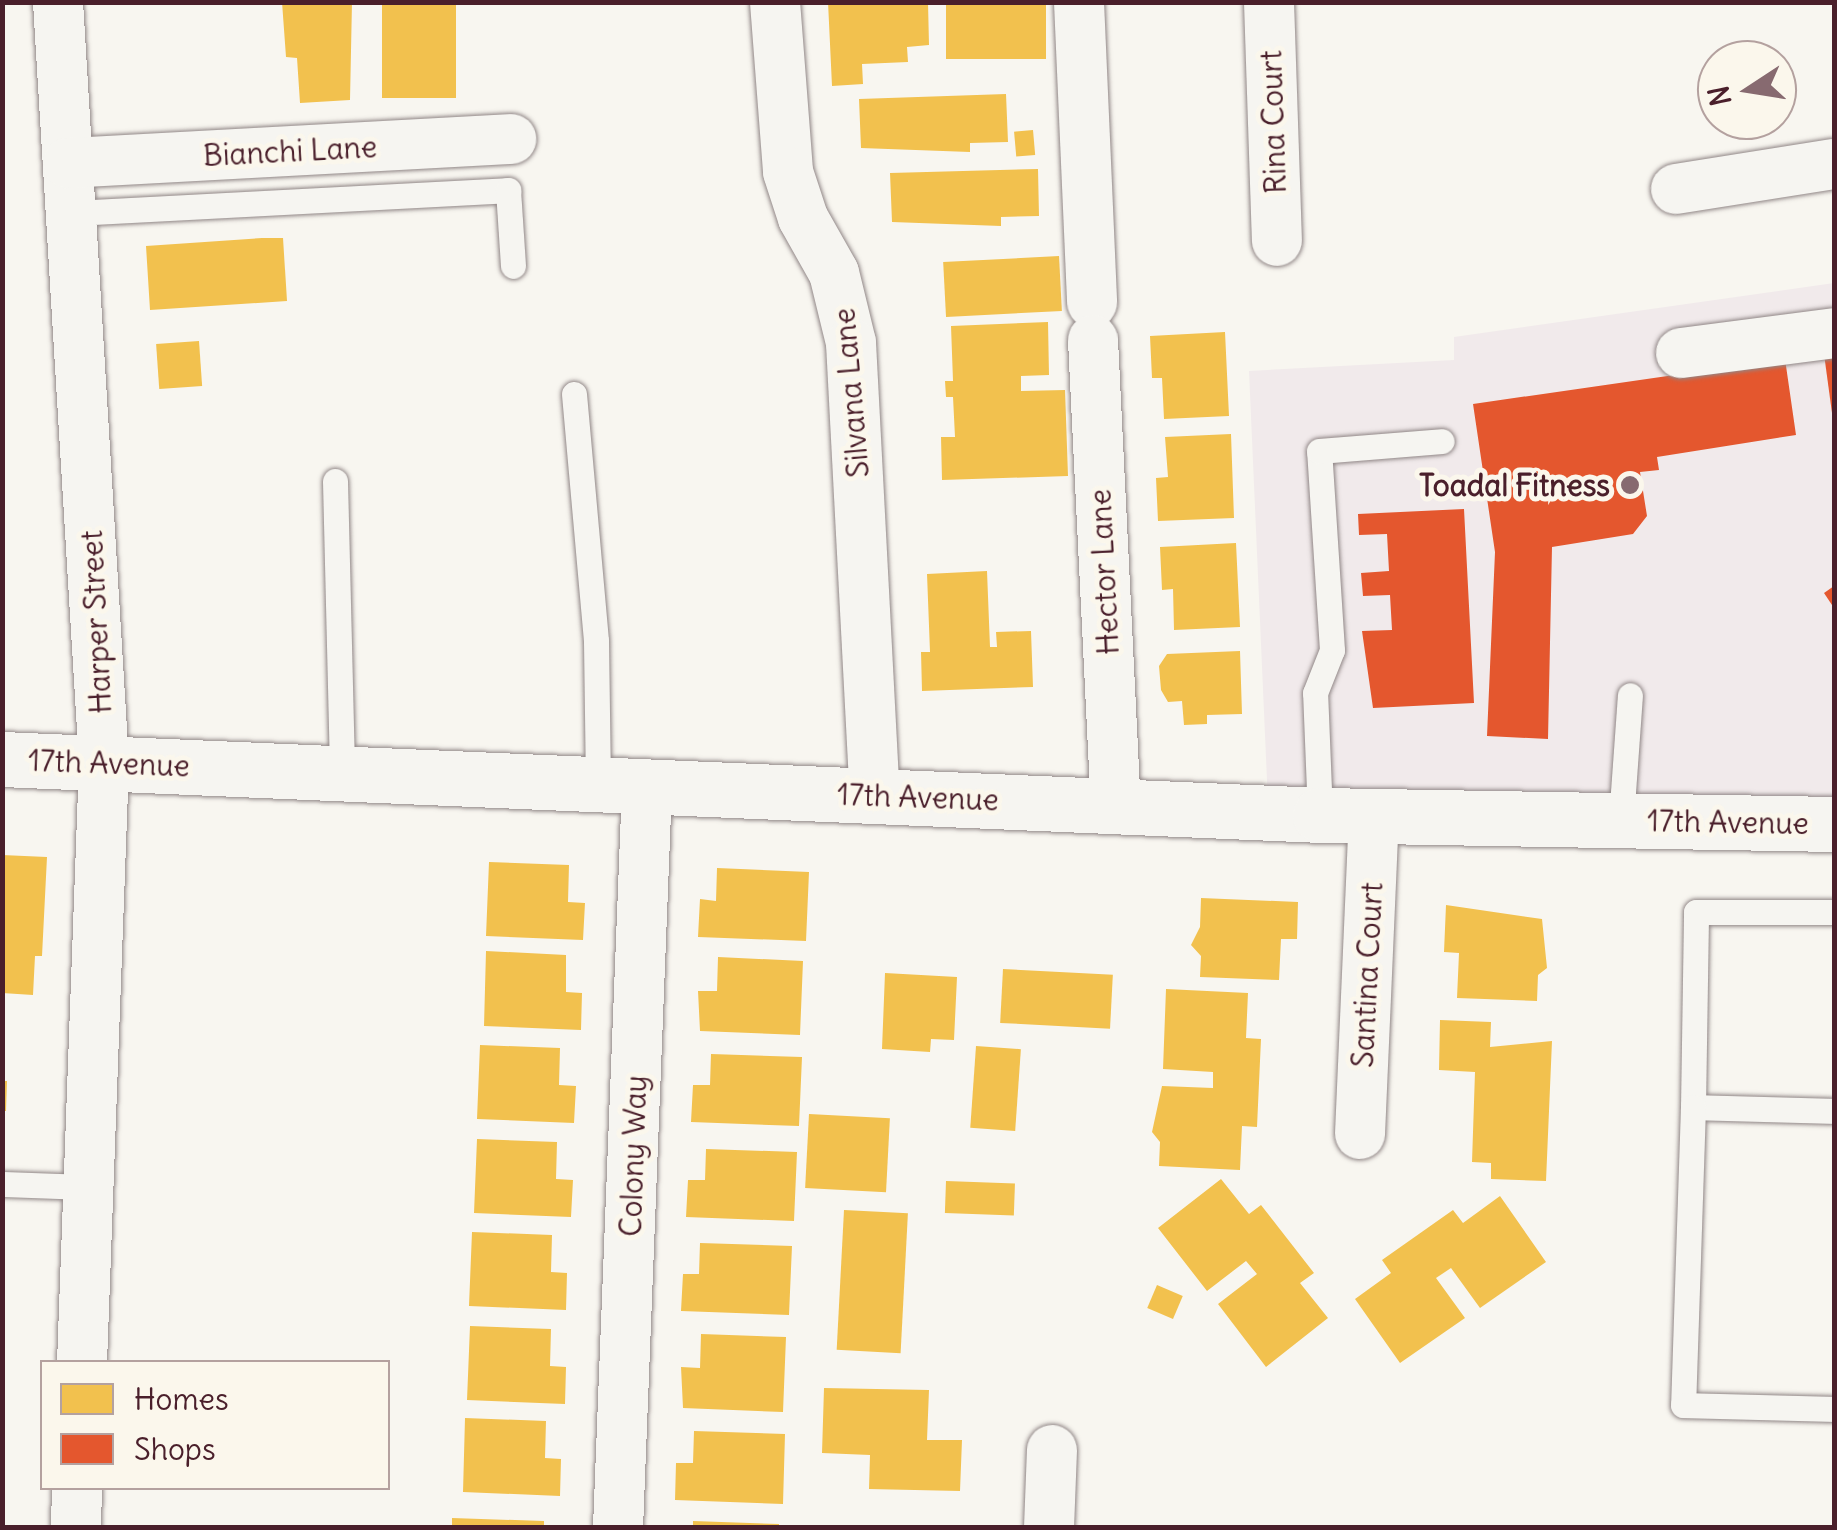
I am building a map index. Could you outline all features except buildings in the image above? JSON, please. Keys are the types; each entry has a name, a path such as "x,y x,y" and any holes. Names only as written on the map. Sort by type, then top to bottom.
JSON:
{"main road":[{"name":"17th Avenue","path":"2,758 1374,816 1834,824"}],"street":[{"name":"Harper Street","path":"58,2 104,763 82,1360"},
{"name":"Silvana Lane","path":"775,2 788,172 834,273 851,344 875,796"},
{"name":"Hector Lane","path":"1079,2 1116,804"},
{"name":"Rina Court","path":"1269,2 1278,241"},
{"name":"Bianchi Lane","path":"68,162 512,139"},
{"path":"1676,189 1834,164"},
{"path":"1680,353 1834,332"},
{"name":"Colony Way","path":"618,1528 623,784"},
{"name":"Santina Court","path":"1360,1134 1374,816"},
{"path":"1049,1528 1052,1450"},
{"path":"76,1528 77,1490"}],"lane":[{"path":"72,214 508,190 513,266"},
{"path":"574,394 596,641 623,784"},
{"path":"1320,814 1315,693 1332,650 1319,452 1442,441"},
{"path":"335,481 342,772"},
{"path":"1621,820 1630,696"},
{"path":"1834,912 1696,912 1683,1404 1834,1409"},
{"path":"1693,1107 1834,1111"},
{"path":"2,1184 88,1187"}],"shaded area":[{"path":"1834,283 1834,820 1268,803 1249,371 1454,360 1454,337"}],"place":[{"name":"Toadal Fitness","path":"1630,485"}]}
